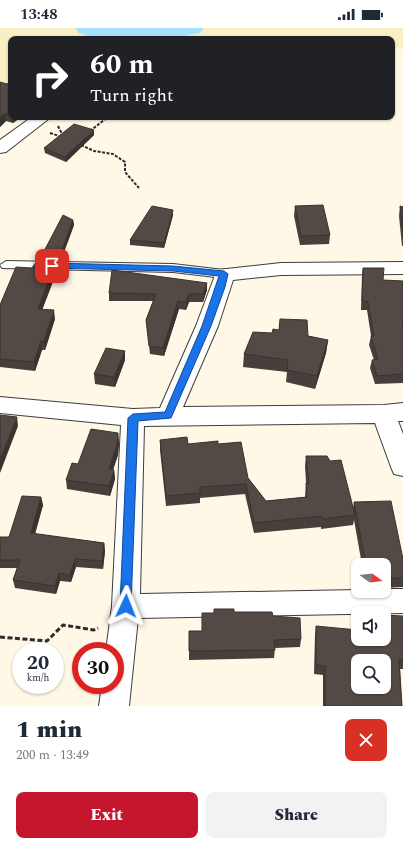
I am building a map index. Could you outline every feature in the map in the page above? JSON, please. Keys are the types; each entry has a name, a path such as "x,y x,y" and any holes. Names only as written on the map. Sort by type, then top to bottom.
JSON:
{"street":[{"path":"0,148 39,120"},
{"path":"168,416 207,326 224,274 281,268 403,268"},
{"path":"0,405 133,418 168,416 393,413 403,467"},
{"path":"114,706 125,610 133,418"},
{"path":"125,610 403,601"}],"lane":[{"path":"6,265 173,268 224,274"}],"path":[{"path":"89,132 104,120"},
{"path":"24,131 43,130 69,140"},
{"path":"76,143 94,151 113,154 125,162 125,172 139,188"},
{"path":"0,637 47,641 63,625 94,630 125,610"}],"shaded area":[{"path":"0,28 403,28 403,49 395,48 395,36 8,36 8,106 0,105"}],"building":[{"path":"0,82 8,83 8,114 5,113 0,117"},
{"path":"74,124 94,130 65,157 44,148"},
{"path":"323,205 330,235 301,236 295,206"},
{"path":"152,206 173,210 164,243 130,240"},
{"path":"400,206 403,207 403,232"},
{"path":"63,215 73,220 60,255 42,255"},
{"path":"36,262 56,262 38,309 54,310 44,341 41,341 34,362 0,359 0,305 16,267 32,268"},
{"path":"363,268 384,268 383,280 403,281 403,374 377,376 372,360 378,359 371,336 374,336 368,302 362,301"},
{"path":"112,270 207,283 203,294 189,294 186,302 178,301 163,348 149,346 146,320 156,294 109,293"},
{"path":"280,319 307,320 308,336 328,340 317,376 287,370 288,360 244,354 253,332 272,333 273,329 279,330"},
{"path":"106,348 125,351 114,377 94,374"},
{"path":"0,415 17,417 0,459"},
{"path":"91,429 118,433 117,445 109,469 114,470 109,486 66,480 72,463 78,464"},
{"path":"187,437 188,444 218,441 218,444 241,442 248,478 266,501 307,497 306,483 309,483 306,456 327,456 330,461 341,460 355,515 323,519 322,516 254,523 246,484 200,487 200,493 166,496 160,440"},
{"path":"22,496 41,497 31,533 104,543 102,561 75,559 70,575 59,573 55,586 13,580 20,560 0,560 0,537 9,537"},
{"path":"391,501 403,559 403,578 391,578 391,558 365,558 354,502"},
{"path":"214,609 234,609 234,612 272,612 273,616 300,618 301,639 274,640 275,650 189,651 189,631 202,631 202,613 214,613"},
{"path":"391,615 403,616 403,660 399,660 402,706 325,706 325,666 316,665 316,626 351,629 351,646 391,646"}],"waterway":[{"path":"88,28 161,32 191,28"}],"route":[{"path":"52,266 173,268 224,274 207,326 199,341 197,350 168,416 133,418 126,606"}]}
